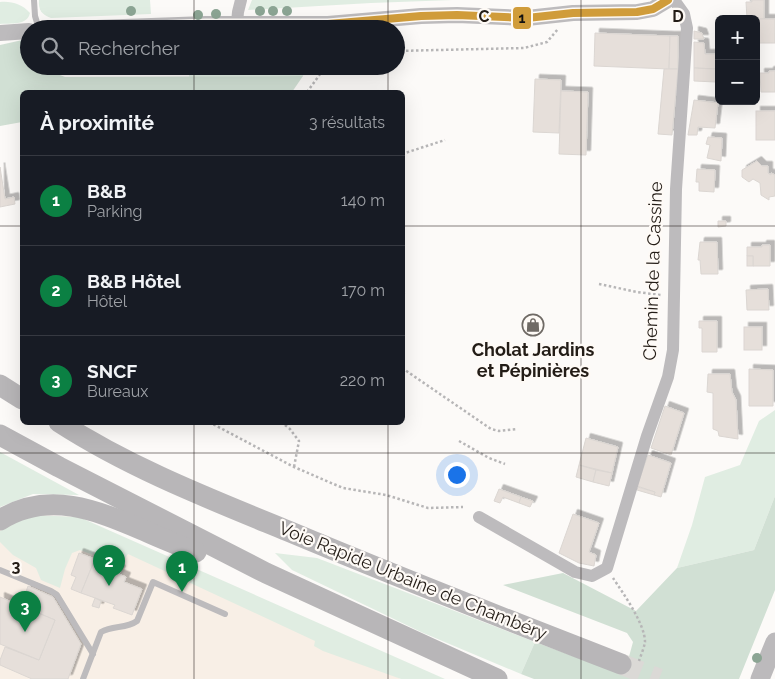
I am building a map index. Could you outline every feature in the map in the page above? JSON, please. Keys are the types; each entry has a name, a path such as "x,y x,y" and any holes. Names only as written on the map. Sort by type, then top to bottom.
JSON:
{"highway":[{"path":"0,385 20,398"},
{"path":"0,397 20,408"},
{"path":"55,425 94,445"},
{"path":"64,425 94,445"},
{"path":"0,435 249,564 364,619 497,679"},
{"name":"Voie Rapide Urbaine de Chambéry","path":"94,445 205,497 375,567 629,664"},
{"path":"0,520 24,509 43,505 58,504 92,510 364,619"}],"main road":[{"path":"760,679 775,642"}],"street":[{"path":"237,20 241,0"},
{"path":"374,20 457,15 527,18 573,13 637,12 653,9 669,1"},
{"name":"Chemin de la Cassine","path":"607,568 647,436 668,377 673,350 676,189 687,28 684,14 669,1"},
{"path":"0,33 20,32"},
{"path":"479,517 575,572 592,576 607,568"}],"lane":[{"path":"34,0 36,20"},
{"path":"0,570 51,591 57,596 93,654"},
{"path":"83,679 101,632 108,628 124,627 137,621 153,582 225,614"}],"path":[{"path":"405,51 524,48 546,42 558,29"},
{"path":"308,90 319,75"},
{"path":"405,153 445,140"},
{"path":"599,284 661,295"},
{"path":"405,370 491,429 499,431 517,429"},
{"path":"215,425 294,467 343,488 386,496 428,508 464,507"},
{"path":"285,425 299,441 294,467"},
{"path":"459,441 489,458 505,464"},
{"path":"607,568 644,633 645,643 629,664"}],"shaded area":[{"path":"39,0 150,0 151,14 51,18 41,12"},
{"path":"252,0 453,0 248,10"},
{"path":"0,2 20,5 30,13 26,20 20,20 20,22 0,24"},
{"path":"189,75 303,75 303,76 189,77"},
{"path":"775,410 775,496 754,550 677,568 692,525 705,477 740,465 759,421"},
{"path":"0,452 79,495 33,494 0,507"},
{"path":"0,513 79,517 401,679 0,679"},
{"path":"31,515 79,517 445,679 401,679 323,651 314,646 315,641 128,554 120,565 80,550 72,553 60,588 41,580 36,568 13,555 0,542 0,531"},
{"path":"275,553 317,558 535,642 521,674 421,632 292,570"}],"green space":[{"path":"20,41 20,75 60,75 65,77 303,76 293,90 20,90 20,122 0,126 0,45"},
{"path":"775,496 775,590 739,679 534,679 521,674 535,642 624,675 633,642 627,633 503,585 563,573 636,611 677,568 754,550"}],"building":[{"path":"752,0 764,0 764,19 760,19 760,15 747,15 746,2 752,2"},
{"path":"760,19 775,19 775,43 760,43"},
{"path":"694,31 702,33 704,39 694,39"},
{"path":"595,33 670,36 669,69 594,66"},
{"path":"670,36 678,36 678,69 669,69"},
{"path":"694,42 704,43 705,54 715,54 715,69 694,68"},
{"path":"694,68 715,69 715,82 694,81"},
{"path":"664,69 678,69 672,135 658,134"},
{"path":"769,71 775,71 775,92 761,92 760,73 769,73"},
{"path":"535,79 561,80 559,133 533,132"},
{"path":"561,91 588,92 586,155 559,154"},
{"path":"694,100 715,103 715,105 718,105 715,128 698,127 697,135 688,135"},
{"path":"756,111 775,111 775,140 756,140"},
{"path":"708,137 722,138 721,161 707,158 710,145 706,144"},
{"path":"757,161 762,166 768,166 768,173 775,175 775,196 769,197 769,200 761,195 760,183 753,179 749,182 742,177 742,170"},
{"path":"0,167 5,199 14,197 15,204 0,207"},
{"path":"697,169 715,170 714,192 699,191 699,182 696,182"},
{"path":"718,221 726,221 726,226 718,227"},
{"path":"700,242 717,242 718,274 701,274 700,260 698,260"},
{"path":"762,245 770,245 770,266 753,266 753,256 747,256 747,247 762,247"},
{"path":"747,256 753,256 753,266 747,266"},
{"path":"768,289 769,310 747,310 746,290"},
{"path":"699,321 717,321 717,352 702,352 702,328 699,328"},
{"path":"744,327 762,327 762,350 744,350"},
{"path":"749,369 773,370 773,406 749,406"},
{"path":"708,374 730,374 732,392 736,400 738,439 719,436 718,431 713,429 713,393 707,392"},
{"path":"665,406 684,413 671,455 651,448"},
{"path":"586,438 618,447 612,473 579,465"},
{"path":"648,455 671,463 661,497 654,495 655,492 637,486"},
{"path":"579,465 596,470 593,482 576,477"},
{"path":"596,470 612,473 609,486 593,482"},
{"path":"638,487 655,492 654,495 637,490"},
{"path":"499,489 521,497 519,503 503,497 500,503 494,501"},
{"path":"521,497 533,501 530,507 519,503"},
{"path":"573,514 599,523 589,552 596,555 594,566 579,563 559,553"},
{"path":"79,553 95,559 81,593 71,589 76,577 71,575"},
{"path":"95,559 121,570 119,574 126,577 124,582 142,589 132,615 113,608 115,605 81,593"},
{"path":"28,586 53,597 81,644 68,679 32,679 0,665 5,647 39,660 55,620 21,606"},
{"path":"0,597 55,620 39,660 0,644"},
{"path":"95,598 101,601 99,608 92,606"}],"tunnel":[{"path":"621,664 659,679"}],"transit line":[{"name":"1","path":"374,20 457,15 527,18 573,13 637,12 653,9 668,0"}],"place":[{"name":"Cholat Jardins et Pépinières","path":"533,325"},
{"name":"B&B Hôtel","path":"109,586"},
{"name":"B&B","path":"182,592"},
{"name":"SNCF","path":"25,632"}]}
